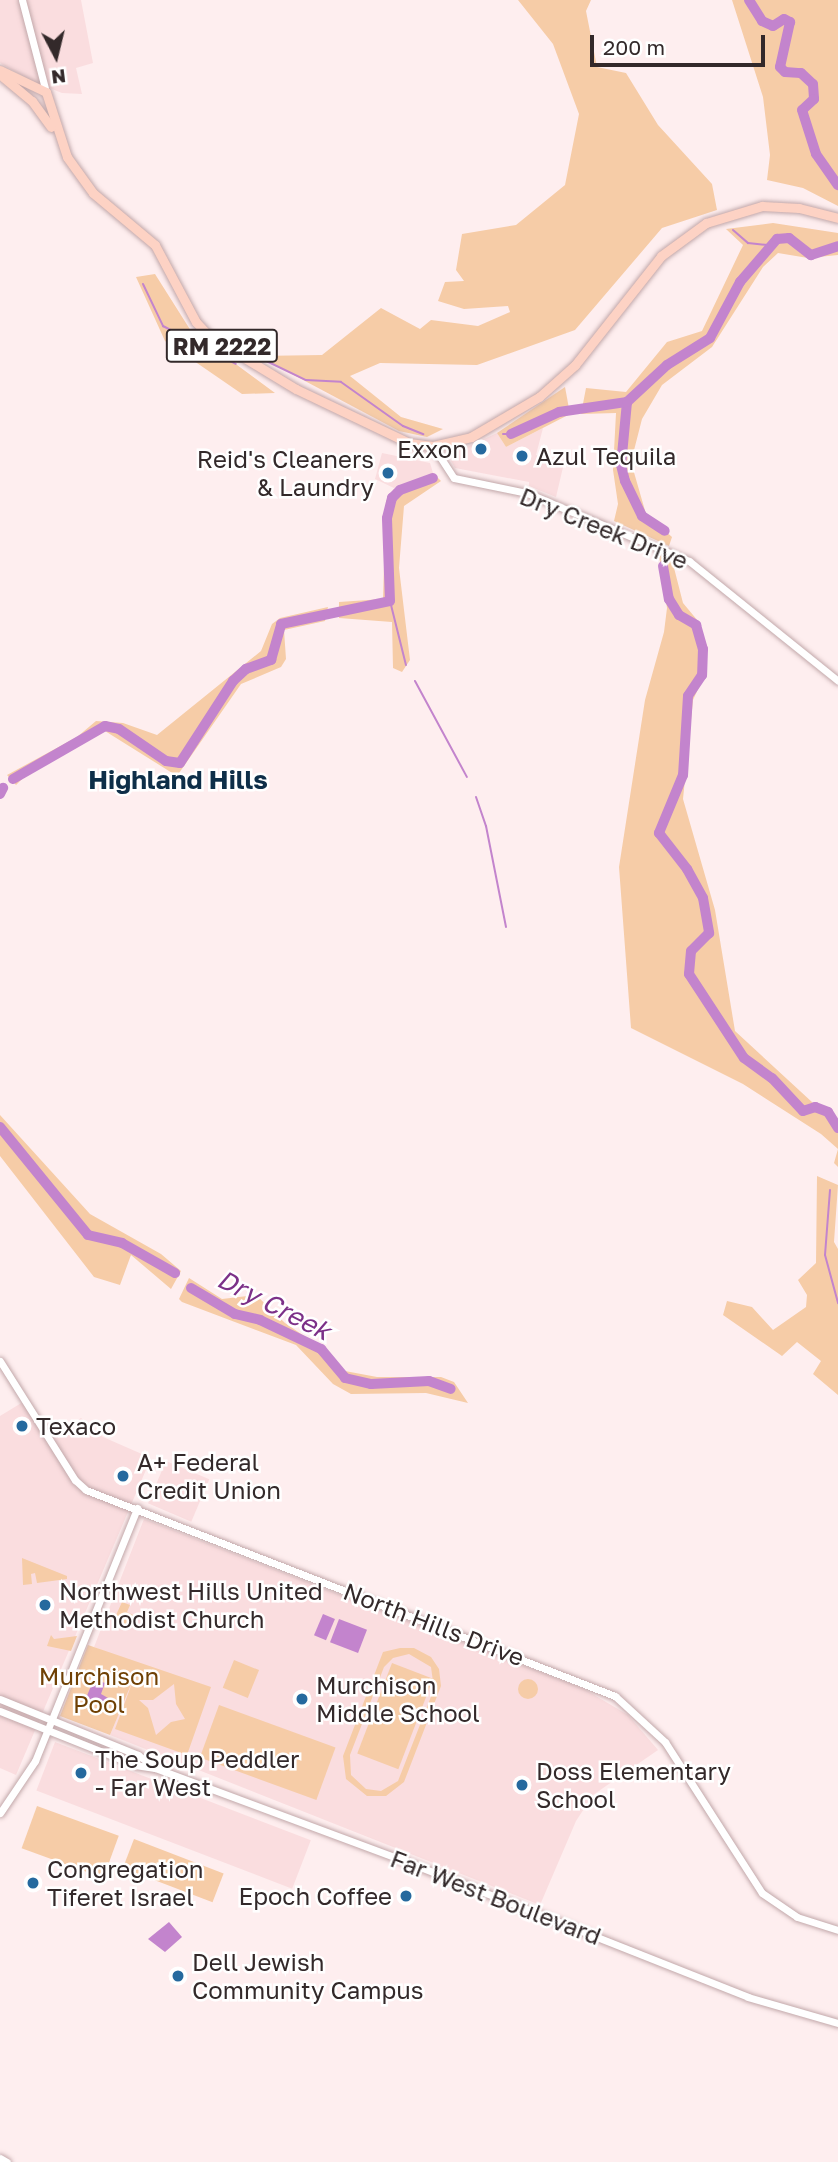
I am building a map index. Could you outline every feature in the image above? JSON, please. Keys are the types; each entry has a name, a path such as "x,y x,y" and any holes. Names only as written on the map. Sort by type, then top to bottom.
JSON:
{"main road":[{"name":"RM 2222","path":"0,72 46,93 56,134"},
{"name":"RM 2222","path":"0,72 32,101 93,193 155,245 190,313 210,337 296,389 391,437 433,446 471,437 557,382 661,256 706,223 762,206 799,208 838,218"}],"street":[{"path":"22,0 46,93"},
{"name":"Dry Creek Drive","path":"433,446 454,478 527,493 690,561 838,681"},
{"name":"North Hills Drive","path":"0,1361 75,1480 86,1490 615,1696 665,1742 762,1893 797,1917 838,1930"},
{"path":"0,1813 35,1761 137,1508"},
{"name":"Far West Boulevard","path":"0,1699 138,1755 155,1768"},
{"name":"Far West Boulevard","path":"0,1711 135,1765 155,1768 748,1997 838,2023"},
{"path":"0,2158 7,2162"}],"shaded area":[{"path":"0,0 81,0 93,63 76,68 82,94 62,93 32,81 0,63"},
{"path":"543,428 536,455 564,463 556,497 529,486 529,482 455,468 451,461 454,453 497,433 506,447"},
{"path":"382,453 430,463 433,473 394,488 375,479"},
{"path":"23,1402 47,1440 81,1418 103,1437 151,1458 16,1775 0,1768 0,1416"},
{"path":"166,1461 209,1479 191,1522 148,1503"},
{"name":"Murchison Middle School","path":"144,1519 584,1689 628,1715 658,1750 593,1795 576,1821 540,1905 110,1735 138,1665 94,1647"},
{"path":"323,1614 335,1619 326,1640 314,1635"},
{"path":"339,1619 367,1630 358,1653 330,1642"},
{"path":"94,1679 105,1683 101,1694 108,1698 105,1705 86,1698"},
{"path":"55,1742 311,1840 292,1889 36,1791"},
{"path":"169,1922 182,1937 165,1952 148,1939"}],"green space":[{"path":"518,0 591,0 586,11 597,67 626,73 658,125 712,184 717,210 662,228 575,330 477,365 380,363 350,376 401,417 443,429 427,437 399,431 258,356 322,355 381,308 420,329 431,320 478,326 510,312 508,306 464,309 438,301 445,282 464,281 456,270 462,234 516,225 565,185 579,114 553,44"},
{"path":"732,0 838,0 838,206 803,188 767,180 770,155 763,97"},
{"path":"773,223 838,233 838,255 808,258 778,253 763,267 712,347 662,385 642,419 631,462 646,514 672,537 669,546 614,521 618,504 613,470 616,413 581,414 586,388 626,392 667,342 702,331 743,245 726,229"},
{"path":"155,274 191,331 275,393 242,394 165,341 136,277"},
{"path":"565,387 570,414 506,447 497,433"},
{"path":"433,473 441,481 404,506 399,568 410,660 402,672 393,668 392,622 339,618 339,602 383,599 386,501 394,489"},
{"path":"659,555 672,560 683,603 698,621 707,646 705,674 693,700 683,799 715,910 735,1031 838,1126 838,1149 821,1134 743,1084 631,1028 619,867 645,700 664,632 667,608"},
{"path":"328,607 325,621 284,630 286,659 281,667 241,684 177,776 105,731 31,770 16,785 7,775 77,737 96,721 123,723 157,735 261,651 272,624 280,618"},
{"path":"0,1115 90,1214 161,1254 181,1271 171,1289 131,1255 120,1285 94,1277 0,1156"},
{"path":"838,1149 838,1167 834,1163"},
{"path":"817,1176 838,1185 834,1242 838,1249 838,1395 813,1374 821,1361 797,1342 782,1356 723,1315 727,1301 752,1307 773,1330 806,1307 807,1295 798,1280 816,1263"},
{"path":"189,1278 222,1299 256,1295 285,1323 329,1353 345,1371 377,1377 441,1377 454,1382 468,1403 426,1393 351,1394 333,1384 296,1345 182,1302 179,1299"},
{"path":"22,1558 67,1576 67,1579 37,1583 35,1573 31,1574 32,1584 23,1585"},
{"path":"122,1602 130,1605 127,1612 135,1616 126,1630 112,1624"},
{"path":"51,1635 54,1639 77,1636 71,1651 47,1646"},
{"name":"Murchison Pool","path":"88,1645 211,1687 187,1755 115,1729 135,1675 110,1735 60,1716","holes":["174,1684 176,1704 185,1719 171,1722 156,1735 148,1708 139,1700 153,1700"]},
{"path":"414,1648 431,1657 439,1669 441,1686 404,1782 386,1796 367,1796 346,1779 343,1756 383,1652","holes":["409,1654 431,1667 434,1689 398,1781 381,1791 366,1789 351,1775 350,1755 384,1667 393,1658"]},
{"path":"234,1660 259,1670 248,1698 223,1688"},
{"path":"392,1663 433,1679 398,1769 357,1754"},
{"path":"528,1679 535,1682 538,1689 535,1696 528,1699 521,1696 518,1689 521,1682"},
{"path":"219,1705 336,1747 316,1800 200,1758"},
{"path":"37,1806 119,1836 103,1878 22,1848"},
{"path":"134,1839 224,1873 213,1902 123,1868"}],"waterway":[{"path":"749,0 762,21 773,26 784,19 790,22 780,67 785,72 801,73 813,84 814,99 802,110 816,154 838,185"},
{"path":"733,230 748,243 768,245"},
{"name":"Dry Creek","path":"511,434 559,412 627,402 667,365 710,338 740,282 777,239 789,238 811,255 838,246"},
{"path":"143,284 163,326 236,364"},
{"path":"260,358 306,380 341,382 403,426 423,434"},
{"path":"627,402 621,465 625,481 642,516 665,531"},
{"name":"Dry Creek","path":"503,434 511,434"},
{"name":"Dry Creek","path":"13,779 105,726 119,729 166,761 180,763 233,681 246,669 271,660 281,624 390,601 387,518 392,498 400,490 433,478"},
{"path":"663,566 669,599 679,615 696,625 703,649 702,675 688,696 683,775 659,833 687,869 703,898 709,933 691,951 689,974 744,1058 772,1078 803,1111 815,1107 828,1112 838,1128"},
{"path":"390,601 406,665"},
{"path":"415,681 467,777"},
{"name":"Dry Creek","path":"0,794 3,788"},
{"path":"476,797 486,826 506,927"},
{"name":"Dry Creek","path":"0,1127 88,1235 122,1243 175,1273"},
{"path":"830,1190 825,1255 838,1303"},
{"name":"Dry Creek","path":"191,1288 235,1314 260,1320 321,1349 345,1378 371,1384 429,1381 451,1389"}],"place":[{"name":"Exxon","path":"481,449"},
{"name":"Azul Tequila","path":"522,456"},
{"name":"Reid's Cleaners & Laundry","path":"388,473"},
{"name":"Texaco","path":"22,1426"},
{"name":"A+ Federal Credit Union","path":"123,1476"},
{"name":"Northwest Hills United Methodist Church","path":"45,1605"},
{"name":"Murchison Middle School","path":"302,1699"},
{"name":"The Soup Peddler - Far West","path":"81,1773"},
{"name":"Doss Elementary School","path":"522,1785"},
{"name":"Congregation Tiferet Israel","path":"33,1883"},
{"name":"Epoch Coffee","path":"406,1896"},
{"name":"Dell Jewish Community Campus","path":"178,1976"}],"district":[{"name":"Highland Hills","path":"178,780"}]}
